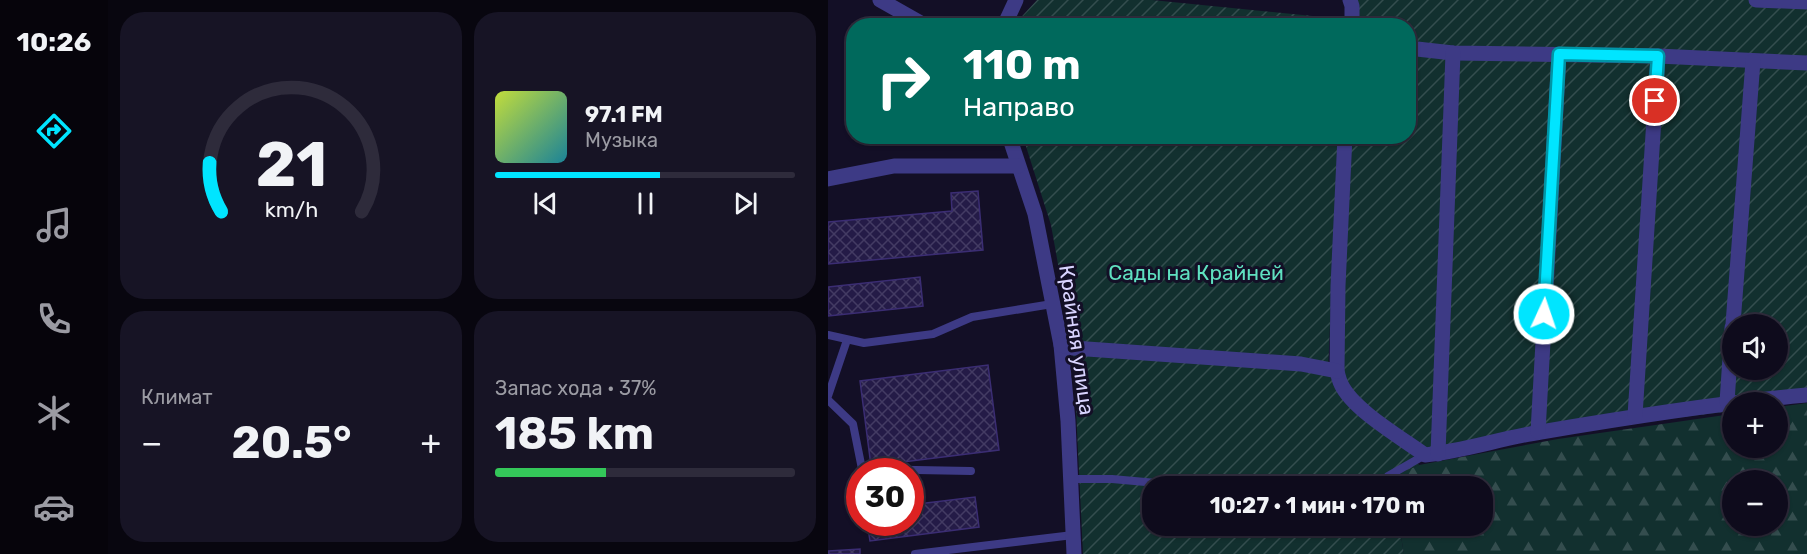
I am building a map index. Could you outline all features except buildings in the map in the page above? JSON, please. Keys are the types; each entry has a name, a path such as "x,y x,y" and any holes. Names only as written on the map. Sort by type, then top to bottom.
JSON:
{"street":[{"path":"880,0 912,18"},
{"path":"1008,18 1016,0"},
{"path":"1350,0 1352,18"},
{"path":"1756,0 1807,2"},
{"path":"1416,49 1453,53 1658,56 1807,63"},
{"path":"1431,454 1453,53"},
{"path":"1538,432 1559,54"},
{"path":"1635,416 1658,56"},
{"path":"1734,314 1753,60"},
{"name":"Крайняя улица","path":"1011,144 1035,214 1061,345 1068,421 1074,554"},
{"path":"1345,144 1338,286 1337,371 1341,384 1349,397 1369,414 1431,454 1538,432 1722,403"},
{"path":"828,179 894,166 1018,166"},
{"path":"1061,345 1073,348 1300,364 1337,371"},
{"path":"1788,397 1807,395"}],"lane":[{"path":"828,335 864,343 933,333 972,317 1052,304"},
{"path":"847,339 828,398 853,424 862,469 971,471"},
{"path":"1388,476 1431,454"},
{"path":"1071,479 1142,482"},
{"path":"915,554 1073,535"}],"green space":[{"path":"1037,0 1152,0 1333,18 1020,18"},
{"name":"Сады на Крайней","path":"1350,0 1807,0 1807,401 1788,401 1788,392 1722,392 1722,412 1550,433 1425,452 1398,431 1419,465 1393,476 1142,476 1142,536 1401,536 1404,554 1083,554 1073,348 1051,225 1025,144 1338,144 1328,372 1346,403 1342,388 1347,144 1416,144 1416,18 1349,18"},
{"path":"1807,403 1807,554 1404,554 1401,536 1493,536 1493,476 1393,476 1419,465 1558,439 1722,415 1722,458 1788,458 1788,406"}],"route":[{"path":"1544,314 1559,54 1658,56 1655,101"}]}
